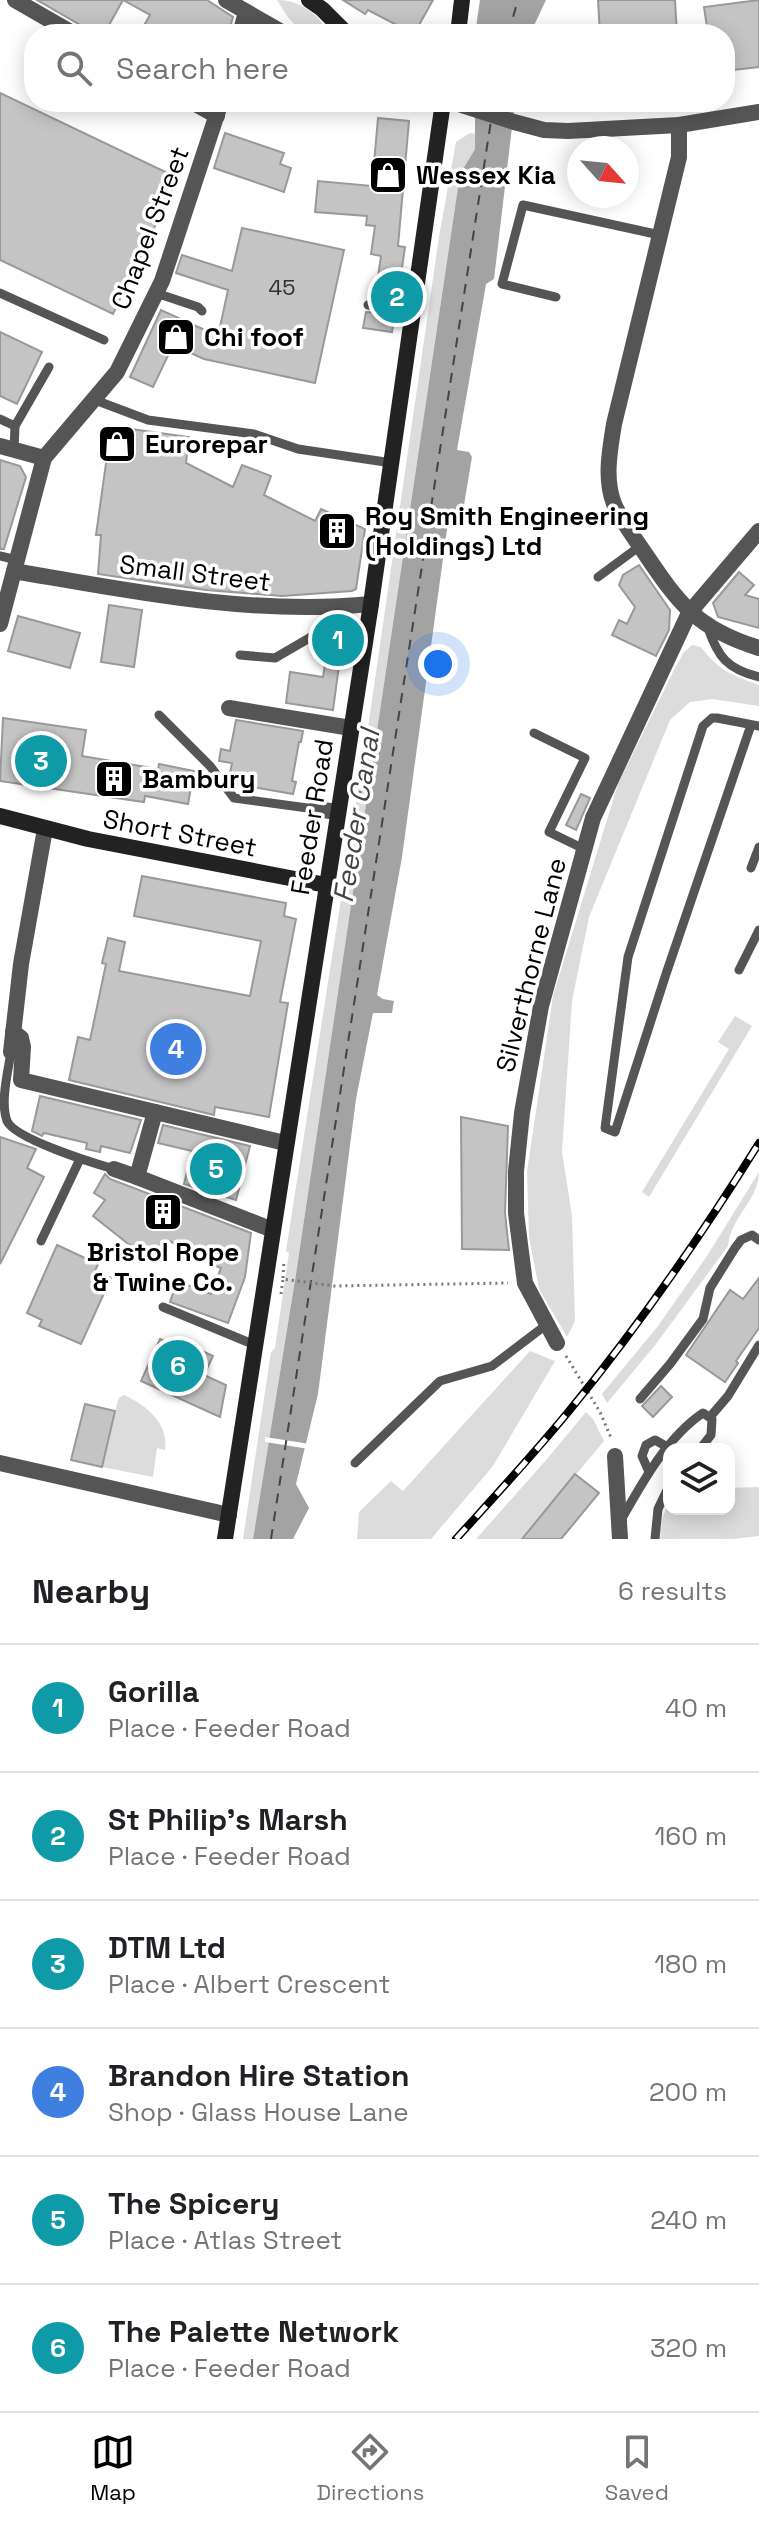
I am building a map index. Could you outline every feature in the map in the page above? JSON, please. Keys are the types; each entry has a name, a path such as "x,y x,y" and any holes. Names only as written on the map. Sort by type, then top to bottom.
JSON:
{"street":[{"path":"15,0 57,24"},
{"path":"226,0 267,24"},
{"path":"309,0 337,24"},
{"path":"459,24 462,0"},
{"path":"243,24 246,12"},
{"name":"Chapel Street","path":"0,624 44,458 117,372 156,293 218,112"},
{"name":"Feeder Road","path":"225,1539 371,604 442,112"},
{"path":"483,112 544,130 568,131 679,125 759,112"},
{"path":"679,125 679,157 614,424 607,466 614,503 640,546 689,613 735,641 759,648"},
{"path":"7,448 44,458"},
{"name":"Silverthorne Lane","path":"557,1343 525,1283 516,1213 516,1171 522,1113 541,1006 593,818 689,613 759,531"},
{"name":"Small Street","path":"16,565 244,605 371,604"},
{"path":"229,708 351,728"},
{"path":"315,809 338,812"},
{"name":"Short Street","path":"0,816 45,829 326,885"},
{"path":"11,1052 21,964 45,829"},
{"path":"13,1032 21,1038 23,1047 21,1080 285,1143"},
{"path":"137,1177 155,1112"},
{"path":"114,1169 273,1230"},
{"path":"615,1456 620,1531"},
{"path":"0,1463 229,1515"}],"lane":[{"path":"556,297 502,284 523,205 660,235"},
{"path":"0,293 104,340"},
{"path":"156,293 202,311"},
{"path":"396,309 415,310"},
{"path":"7,448 15,426 49,367"},
{"path":"95,400 148,420 254,434 298,449 392,463"},
{"path":"0,419 15,426"},
{"path":"598,577 640,546"},
{"path":"0,556 16,565"},
{"path":"240,655 275,658 342,619 350,606"},
{"path":"707,626 721,658 734,668 759,677"},
{"path":"159,715 194,748 234,798 315,809"},
{"path":"712,718 755,725 666,974 615,1132 605,1128 628,957 703,726 712,718"},
{"path":"534,733 585,758 549,832 584,849"},
{"path":"751,868 759,847"},
{"path":"739,970 759,930"},
{"path":"11,1052 4,1070 7,1123 16,1131 80,1159 114,1169"},
{"path":"41,1241 80,1159"},
{"path":"640,1399 703,1319 713,1282 739,1242 752,1235 759,1240"},
{"path":"163,1307 255,1345"},
{"path":"355,1463 440,1381 492,1366 546,1325"},
{"path":"710,1417 728,1396 759,1345"},
{"path":"674,1443 700,1414 710,1417"},
{"path":"705,1443 711,1435 710,1417"},
{"path":"649,1472 642,1456 646,1445 655,1440 663,1445"},
{"path":"620,1531 649,1472 663,1455"},
{"path":"655,1539 658,1509 663,1499"}],"path":[{"path":"360,793 366,753"},
{"path":"286,1260 283,1281 334,1286 507,1283"},
{"path":"557,1343 610,1432 615,1456"}],"shaded area":[{"path":"277,0 293,2 307,9 322,24 295,24"},
{"path":"480,0 546,0 535,24 476,24"},
{"name":"Feeder Canal","path":"475,112 514,112 494,279 486,284 457,450 469,452 472,457 462,517 449,515 402,857 377,995 394,1001 392,1013 373,1013 356,1099 318,1394 296,1484 309,1508 293,1539 253,1539 296,1274 460,174 475,149"},
{"path":"470,133 476,134 475,149 460,174 296,1274 253,1539 243,1539 271,1352 275,1348 289,1253 286,1251 370,714 439,237 456,142"},
{"path":"692,645 701,647 726,671 759,685 759,706 712,699 690,702 670,720 589,917 572,1001 562,1152 572,1216 575,1321 567,1337 539,1289 529,1237 527,1172 553,996 618,784 674,670 684,652"},
{"path":"735,1016 752,1026 649,1197 642,1192 729,1049 718,1042"},
{"path":"759,1172 758,1182 734,1227 728,1246 656,1344 607,1403 602,1394 658,1326 707,1256"},
{"path":"530,1351 555,1361 493,1466 431,1539 357,1539 359,1512 391,1481 403,1491"},
{"path":"124,1395 148,1410 163,1431 165,1450 157,1448 153,1477 102,1467 117,1404"},
{"path":"586,1412 604,1441 522,1539 476,1539 547,1459"},
{"path":"759,1487 759,1536 660,1539 663,1515 735,1515 735,1488"}],"pier":[{"path":"265,1437 310,1444 309,1449 265,1442"}],"building":[{"path":"37,0 123,0 110,24 79,24"},
{"path":"123,0 207,0 233,17 231,24 145,24 150,15"},
{"path":"343,0 433,0 420,24 395,24 368,10 365,14"},
{"path":"598,0 675,0 676,24 599,24"},
{"path":"759,0 759,67 735,70 735,24 707,24 704,7"},
{"path":"0,93 24,104 24,112 40,112 178,178 113,314 0,260"},
{"path":"378,118 409,121 398,246 405,247 397,302 389,308 394,316 392,332 363,328 366,312 380,313 385,308 383,300 375,298 381,256 371,254 375,226 366,225 367,216 315,212 318,181 372,186"},
{"path":"225,133 284,153 280,164 291,168 284,192 214,168"},
{"path":"242,228 344,250 315,383 204,359 173,345 153,387 130,377 161,310 218,336 228,290 176,273 182,255 232,271"},
{"path":"0,332 42,352 17,404 0,396"},
{"path":"117,427 189,437 186,463 233,487 242,465 271,476 264,495 315,521 321,509 365,529 356,589 282,596 206,590 98,574 101,535 96,535 107,456 114,456"},
{"path":"0,460 20,466 26,477 4,549 0,549"},
{"path":"639,565 670,610 669,630 656,656 612,635 619,620 627,624 635,607 619,585 623,575"},
{"path":"739,572 754,585 745,595 759,599 759,628 718,617 713,603"},
{"path":"109,605 142,610 134,667 101,662"},
{"path":"18,616 80,633 70,668 8,651"},
{"path":"330,635 343,636 333,710 286,703 290,672 323,677"},
{"path":"3,718 86,730 82,756 158,769 159,764 194,771 188,804 145,796 144,802 0,781"},
{"path":"236,720 303,731 292,781 296,782 293,794 235,784 236,774 230,773 232,763 219,761 221,749 230,751"},
{"path":"581,794 590,798 576,830 566,825"},
{"path":"142,876 286,903 284,916 296,919 280,1002 288,1003 269,1117 215,1107 214,1115 69,1080 78,1037 90,1040 106,964 102,963 108,938 125,942 119,971 250,996 261,941 134,916"},
{"path":"40,1096 141,1120 130,1153 101,1146 100,1152 86,1149 87,1143 44,1133 42,1136 32,1131"},
{"path":"461,1117 508,1126 505,1213 509,1250 462,1249"},
{"path":"163,1125 250,1146 236,1200 184,1184 192,1151 158,1143"},
{"path":"0,1137 36,1149 27,1168 44,1177 0,1264"},
{"path":"105,1174 110,1179 251,1233 245,1277 228,1323 170,1302 177,1281 211,1294 221,1268 198,1259 170,1241 159,1261 127,1243 93,1216 105,1200 94,1193"},
{"path":"57,1245 98,1264 95,1271 111,1278 81,1344 39,1326 42,1320 27,1313"},
{"path":"759,1278 759,1328 725,1382 686,1355 730,1290 743,1299"},
{"path":"160,1339 185,1350 187,1344 213,1356 204,1375 226,1385 220,1417 141,1381"},
{"path":"661,1386 672,1397 653,1417 642,1406"},
{"path":"85,1404 115,1411 102,1467 71,1460"},
{"path":"575,1474 599,1493 561,1539 522,1539"}],"ferry route":[{"path":"511,24 518,0"},
{"path":"271,1539 491,121"}],"railway":[{"path":"456,1539 555,1427 620,1347 692,1247 759,1143"}],"place":[{"name":"Wessex Kia","path":"388,175"},
{"name":"St Philip's Marsh","path":"397,297"},
{"name":"Chi foof","path":"176,337"},
{"name":"Eurorepar","path":"117,444"},
{"name":"Roy Smith Engineering (Holdings) Ltd","path":"337,531"},
{"name":"Gorilla","path":"338,640"},
{"name":"DTM Ltd","path":"41,761"},
{"name":"Bambury","path":"114,779"},
{"name":"Brandon Hire Station","path":"176,1049"},
{"name":"The Spicery","path":"216,1169"},
{"name":"Bristol Rope & Twine Co.","path":"163,1212"},
{"name":"The Palette Network","path":"178,1366"}]}
